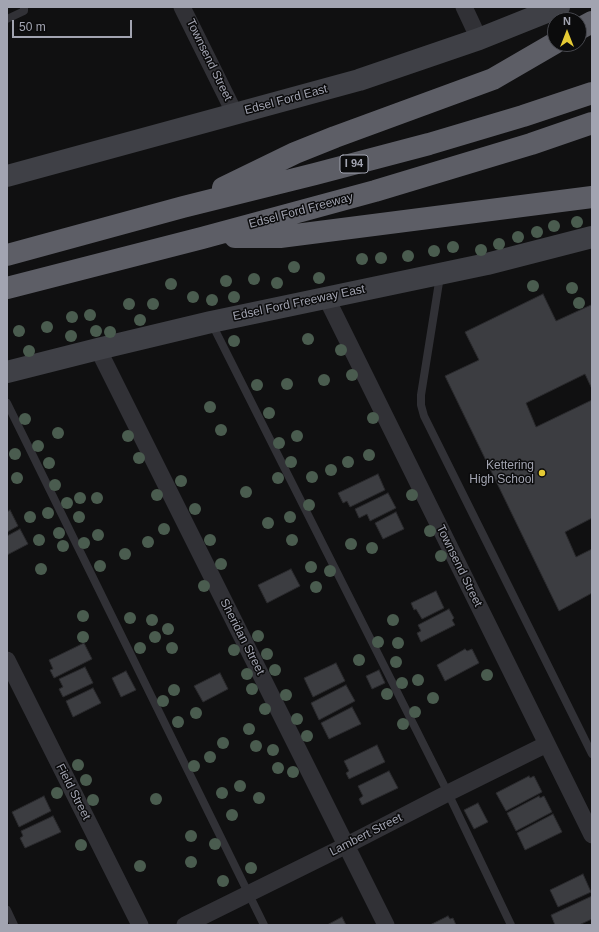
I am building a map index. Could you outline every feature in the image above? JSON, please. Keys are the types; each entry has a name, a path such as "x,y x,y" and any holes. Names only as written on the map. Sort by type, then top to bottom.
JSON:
{"highway":[{"path":"183,207 295,153 493,79 547,48"},
{"name":"I 94","path":"7,255 183,207 429,144 523,116 592,92"},
{"name":"Edsel Ford Freeway","path":"7,288 202,238 375,191 531,144 592,123"},
{"path":"202,238 280,236 592,197"}],"street":[{"name":"Townsend Street","path":"182,7 235,114"},
{"path":"464,7 479,39"},
{"name":"Edsel Ford East","path":"9,172 235,114 359,80 479,39 559,7"},
{"name":"Edsel Ford Freeway East","path":"7,372 211,322 487,264 592,237"},
{"name":"Townsend Street","path":"326,297 592,835"},
{"name":"Sheridan Street","path":"98,349 386,925"},
{"name":"Field Street","path":"7,660 140,925"},
{"name":"Lambert Street","path":"185,925 547,744"}],"lane":[{"path":"7,19 24,11 24,7"},
{"path":"440,274 420,395 424,416 592,754"},
{"path":"211,322 448,793 511,925"},
{"path":"7,403 264,925"},
{"path":"7,910 14,925"}],"building":[{"name":"Kettering High School","path":"543,294 556,321 591,305 592,307 592,389 585,374 526,403 536,427 592,400 592,518 565,532 576,557 592,549 592,593 559,611 445,376 479,360 465,332"},
{"path":"378,474 385,490 350,507 347,501 343,503 338,493"},
{"path":"388,493 396,508 370,521 367,514 359,518 355,509"},
{"path":"10,510 18,526 7,532 7,512"},
{"path":"396,512 404,529 383,539 375,523"},
{"path":"20,529 28,544 7,555 7,536"},
{"path":"291,569 300,586 267,603 258,585"},
{"path":"436,591 444,608 422,619 416,609 414,610 411,603"},
{"path":"449,609 454,618 452,620 455,625 421,642 417,633 421,631 418,625"},
{"path":"84,643 92,659 54,678 50,670 53,669 49,660"},
{"path":"465,649 467,651 472,649 479,663 445,681 437,665"},
{"path":"336,663 345,681 313,697 304,678"},
{"path":"85,667 93,683 63,697 59,689 63,687 59,679"},
{"path":"379,670 385,683 372,689 366,676"},
{"path":"126,671 136,690 121,697 112,678"},
{"path":"220,673 228,689 203,702 194,686"},
{"path":"346,685 355,701 319,720 311,703"},
{"path":"93,688 101,703 73,717 66,701"},
{"path":"352,707 361,724 329,739 321,723"},
{"path":"377,745 385,762 349,779 346,773 349,771 344,761"},
{"path":"389,771 398,788 362,805 359,799 363,796 358,786"},
{"path":"529,776 530,778 534,776 542,792 506,811 496,793"},
{"path":"44,796 51,811 19,827 12,812"},
{"path":"539,796 540,798 544,796 552,812 516,831 507,813"},
{"path":"478,803 488,822 474,829 464,810"},
{"path":"553,814 562,832 525,850 517,833"},
{"path":"53,816 61,832 25,848 20,838 23,836 21,831"},
{"path":"583,874 591,892 558,907 550,890"},
{"path":"592,896 592,919 579,925 555,925 551,915"},
{"path":"448,916 450,919 453,918 456,925 430,925"},
{"path":"342,917 346,925 327,925"}],"place":[{"name":"Kettering High School","path":"542,473"}]}
